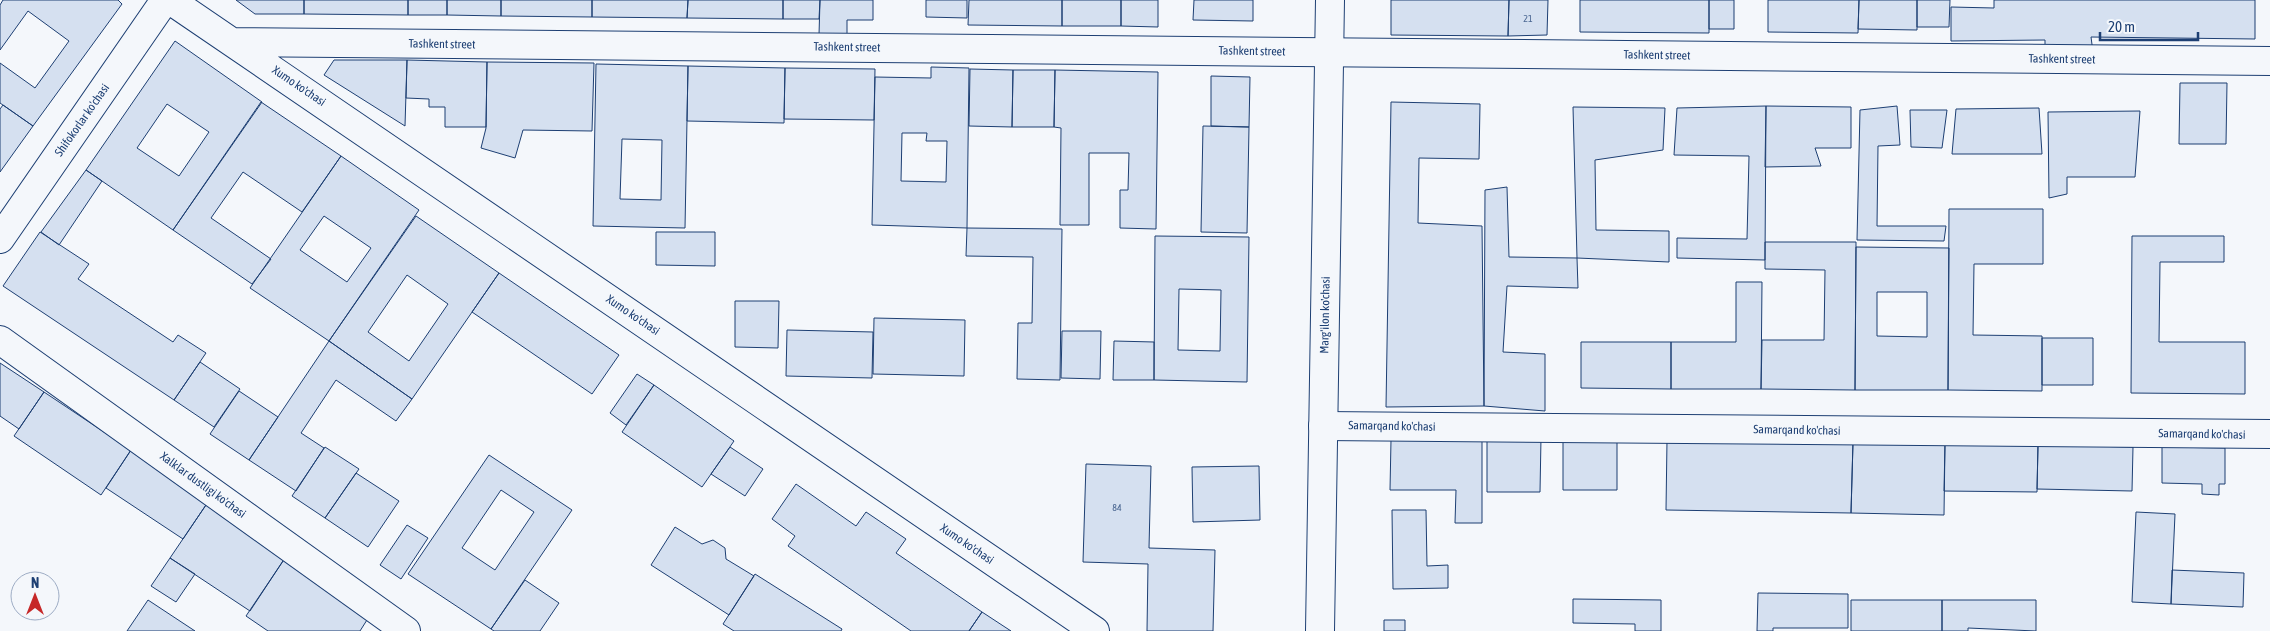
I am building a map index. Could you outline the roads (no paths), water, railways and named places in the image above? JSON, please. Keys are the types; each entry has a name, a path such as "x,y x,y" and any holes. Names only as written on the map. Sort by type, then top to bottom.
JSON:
{"street":[{"name":"Shifokorlar ko'chasi","path":"0,239 165,0"},
{"name":"Xumo ko'chasi","path":"170,0 1095,631"},
{"name":"Marg'ilon ko'chasi","path":"1320,631 1330,0"},
{"name":"Tashkent street","path":"234,42 2270,61"},
{"name":"Xalklar dustligi ko'chasi","path":"0,340 406,631"},
{"name":"Samarqand ko'chasi","path":"1324,426 2270,434"}]}
